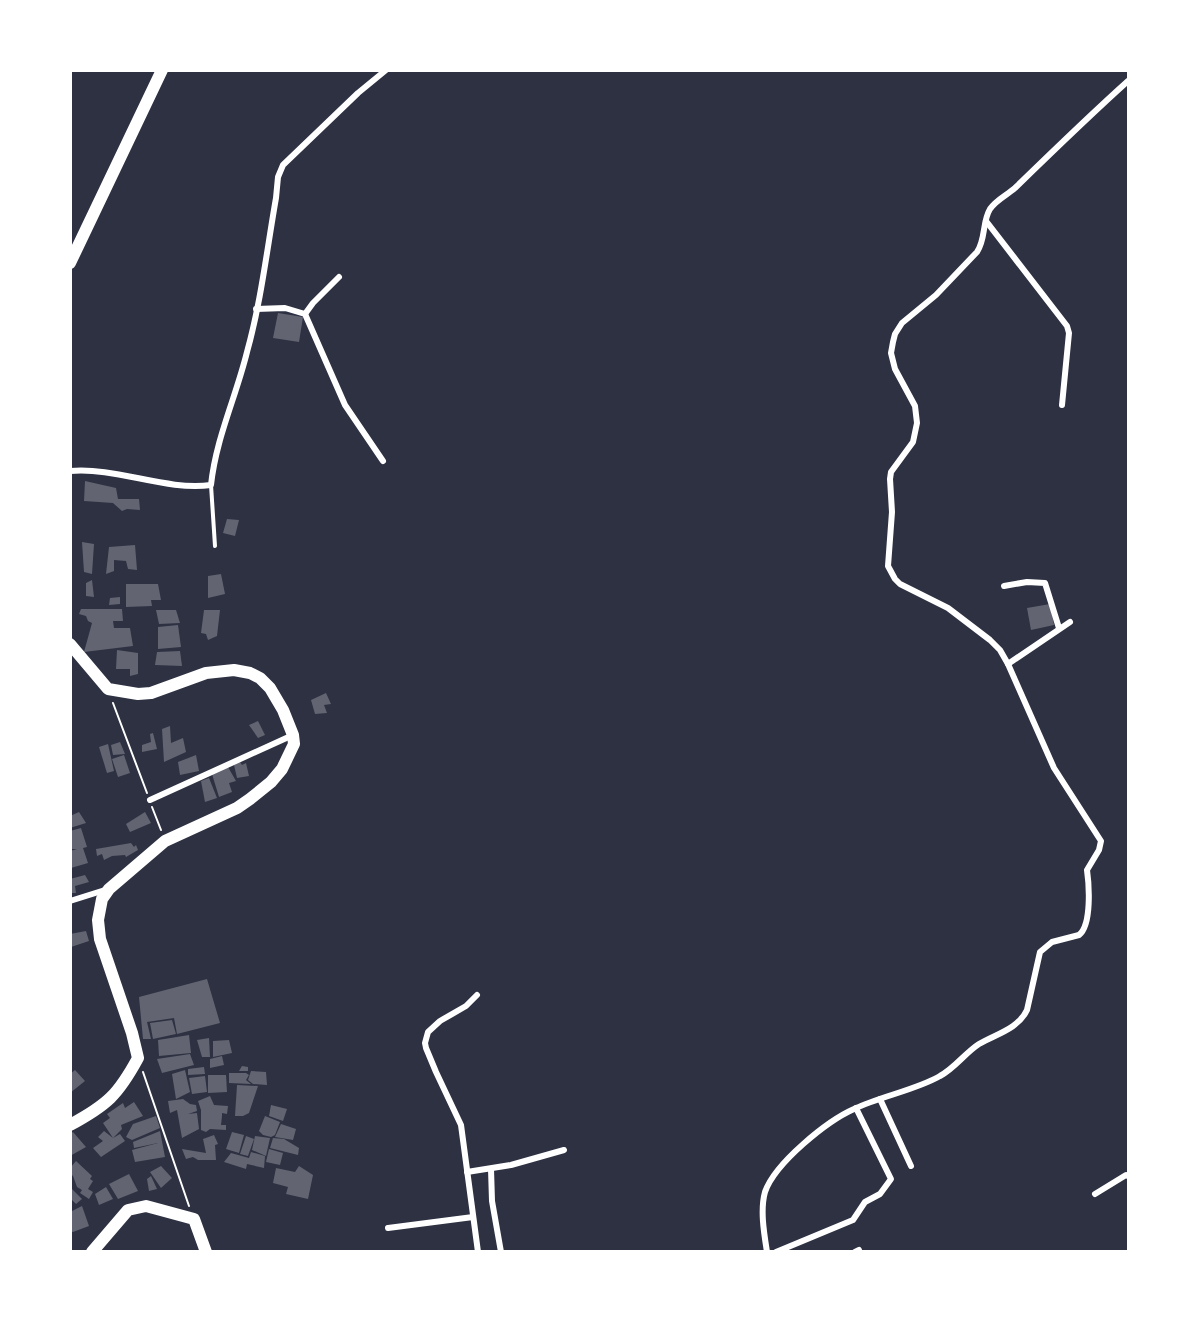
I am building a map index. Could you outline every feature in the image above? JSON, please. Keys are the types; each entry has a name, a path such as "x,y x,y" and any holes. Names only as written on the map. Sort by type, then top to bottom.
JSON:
{"main road":[{"path":"70,263 162,70"},
{"path":"70,644 108,688 138,694 151,693 206,673 234,670 250,673 261,678 270,688 283,710 293,735 294,744 282,770 250,799 237,808 165,841 109,889 102,899 98,920 100,939 127,1014 138,1058 123,1085 108,1101 70,1125"},
{"path":"92,1251 128,1210 146,1206 194,1219 206,1251"}],"street":[{"path":"70,471 130,475 179,486 211,485 220,436 238,388 256,309 278,177 283,165 358,93 386,70"},
{"path":"767,1251 763,1210 766,1190 779,1170 817,1132 856,1108 940,1076 976,1046 1016,1024 1024,1017 1027,1010 1040,952 1052,942 1079,935 1086,926 1090,885 1087,870 1101,841 1054,768 1008,664 990,640 948,608 900,584 888,566 891,472 913,442 917,423 915,406 895,369 891,353 895,334 902,322 936,295 970,261 981,246 986,221 992,206 1014,189 1087,117 1128,81"},
{"path":"986,221 1067,326 1069,333 1062,405"},
{"path":"304,314 339,277"},
{"path":"256,309 285,308 304,314 345,405 383,461"},
{"path":"1004,586 1027,582 1045,584 1059,628"},
{"path":"1008,664 1070,622"},
{"path":"150,800 293,735"},
{"path":"70,901 109,889"},
{"path":"477,995 466,1006 440,1021 428,1032 426,1048 461,1125 478,1251"},
{"path":"880,1099 911,1166"},
{"path":"776,1251 853,1220 865,1202 880,1194 890,1182 891,1179 856,1108"},
{"path":"467,1172 491,1169 564,1150"},
{"path":"491,1169 492,1201 501,1251"},
{"path":"1095,1194 1128,1176"},
{"path":"388,1228 473,1217"}],"lane":[{"path":"211,485 215,546"}],"path":[{"path":"108,688 165,841"},
{"path":"138,1058 194,1219"}],"building":[{"path":"278,313 303,317 299,342 273,338"},
{"path":"85,481 116,488 118,499 139,499 140,510 122,511 113,503 84,501"},
{"path":"227,519 239,520 235,536 223,533"},
{"path":"82,542 94,544 92,574 84,572"},
{"path":"135,545 137,570 128,569 126,561 114,560 114,571 106,574 109,547"},
{"path":"221,574 225,594 208,598 208,576"},
{"path":"92,580 94,597 86,596 86,583"},
{"path":"126,584 158,584 161,600 151,600 152,606 126,607"},
{"path":"120,597 120,604 109,605 110,598"},
{"path":"1050,604 1054,625 1031,630 1027,608"},
{"path":"81,609 122,609 123,621 113,621 114,628 130,628 133,646 84,652 92,623 86,616 79,614"},
{"path":"156,610 176,610 180,623 159,624"},
{"path":"204,610 220,610 217,636 208,640 206,634 201,633"},
{"path":"178,625 181,647 158,649 158,627"},
{"path":"117,650 138,653 138,674 130,676 130,669 116,669"},
{"path":"180,651 182,666 155,665 157,652"},
{"path":"326,693 331,704 324,705 327,713 315,714 311,700"},
{"path":"258,721 265,735 258,738 249,725"},
{"path":"170,726 171,743 183,738 186,752 164,762 162,729"},
{"path":"153,733 157,749 142,752 142,745 151,742 150,734"},
{"path":"120,742 125,754 113,755 111,745"},
{"path":"108,744 114,771 107,773 99,747"},
{"path":"124,755 130,773 118,777 112,759"},
{"path":"196,755 199,771 180,775 178,762"},
{"path":"240,762 242,765 246,763 249,776 237,778 234,765"},
{"path":"228,767 236,781 229,783 232,792 219,797 212,774"},
{"path":"209,778 217,798 205,802 201,781"},
{"path":"79,812 86,823 70,828 70,816"},
{"path":"145,812 151,823 130,832 126,824"},
{"path":"81,828 87,847 83,848 88,863 71,868 70,851 77,849 70,849 70,831"},
{"path":"131,843 134,847 136,845 138,850 126,857 125,855 112,856 104,860 102,854 97,856 96,849"},
{"path":"85,875 89,882 75,886 76,893 70,893 70,879"},
{"path":"86,931 89,941 71,947 70,934"},
{"path":"207,979 220,1023 177,1034 174,1018 147,1022 151,1039 143,1039 139,997"},
{"path":"172,1020 176,1034 153,1039 150,1023"},
{"path":"189,1035 191,1053 159,1056 158,1040"},
{"path":"209,1038 210,1057 202,1057 197,1040"},
{"path":"229,1040 232,1053 213,1057 213,1041"},
{"path":"190,1054 194,1065 162,1073 157,1059"},
{"path":"222,1056 224,1065 210,1068 210,1059"},
{"path":"242,1066 248,1067 248,1071 239,1071"},
{"path":"204,1067 205,1074 188,1075 188,1069"},
{"path":"75,1070 85,1081 70,1093 70,1074"},
{"path":"185,1070 190,1092 176,1099 172,1074"},
{"path":"251,1071 266,1072 267,1085 253,1084 248,1080"},
{"path":"229,1073 246,1073 249,1075 246,1080 251,1084 229,1083"},
{"path":"208,1075 226,1075 227,1092 208,1093"},
{"path":"205,1076 207,1092 192,1094 189,1078"},
{"path":"237,1085 258,1086 249,1113 243,1116 235,1116"},
{"path":"210,1096 214,1105 228,1106 227,1114 222,1113 221,1125 226,1125 226,1130 210,1129 206,1132 201,1130 201,1110 198,1101"},
{"path":"183,1099 196,1105 197,1111 188,1114 197,1113 199,1129 182,1138 177,1110 170,1113 168,1101"},
{"path":"134,1102 143,1116 121,1125 122,1129 113,1138 103,1123 110,1118 107,1114 123,1103 125,1108"},
{"path":"271,1105 287,1109 283,1121 269,1116"},
{"path":"156,1116 160,1128 132,1140 126,1137 133,1124"},
{"path":"265,1116 280,1122 275,1135 271,1137 259,1131"},
{"path":"281,1124 296,1129 293,1140 275,1137"},
{"path":"104,1131 113,1138 120,1134 125,1141 101,1157 93,1148 103,1141 98,1137"},
{"path":"160,1131 165,1157 135,1162 132,1150 158,1143 134,1148 133,1142"},
{"path":"73,1132 86,1147 70,1156 70,1134"},
{"path":"232,1132 244,1135 239,1153 226,1149"},
{"path":"214,1135 218,1144 215,1145 216,1160 198,1160 193,1157 186,1159 182,1149 206,1153 203,1139"},
{"path":"246,1136 254,1139 248,1156 240,1154"},
{"path":"255,1136 270,1138 266,1156 252,1150"},
{"path":"273,1138 284,1139 299,1148 298,1155 270,1148"},
{"path":"269,1149 283,1153 280,1165 266,1162"},
{"path":"251,1152 265,1156 264,1168 247,1164 246,1169 224,1162 231,1153 249,1158"},
{"path":"76,1161 92,1176 90,1179 93,1181 88,1189 93,1192 89,1199 80,1193 82,1190 77,1187 70,1173 70,1168"},
{"path":"161,1166 172,1178 161,1188 150,1172"},
{"path":"299,1166 313,1175 308,1199 286,1194 288,1187 273,1183 276,1168 295,1172"},
{"path":"129,1174 138,1191 118,1199 109,1184"},
{"path":"151,1176 157,1189 149,1191 147,1179"},
{"path":"106,1187 113,1199 99,1205 95,1194"},
{"path":"72,1189 82,1199 76,1204 70,1198"},
{"path":"82,1206 89,1226 70,1231 70,1212"}]}
